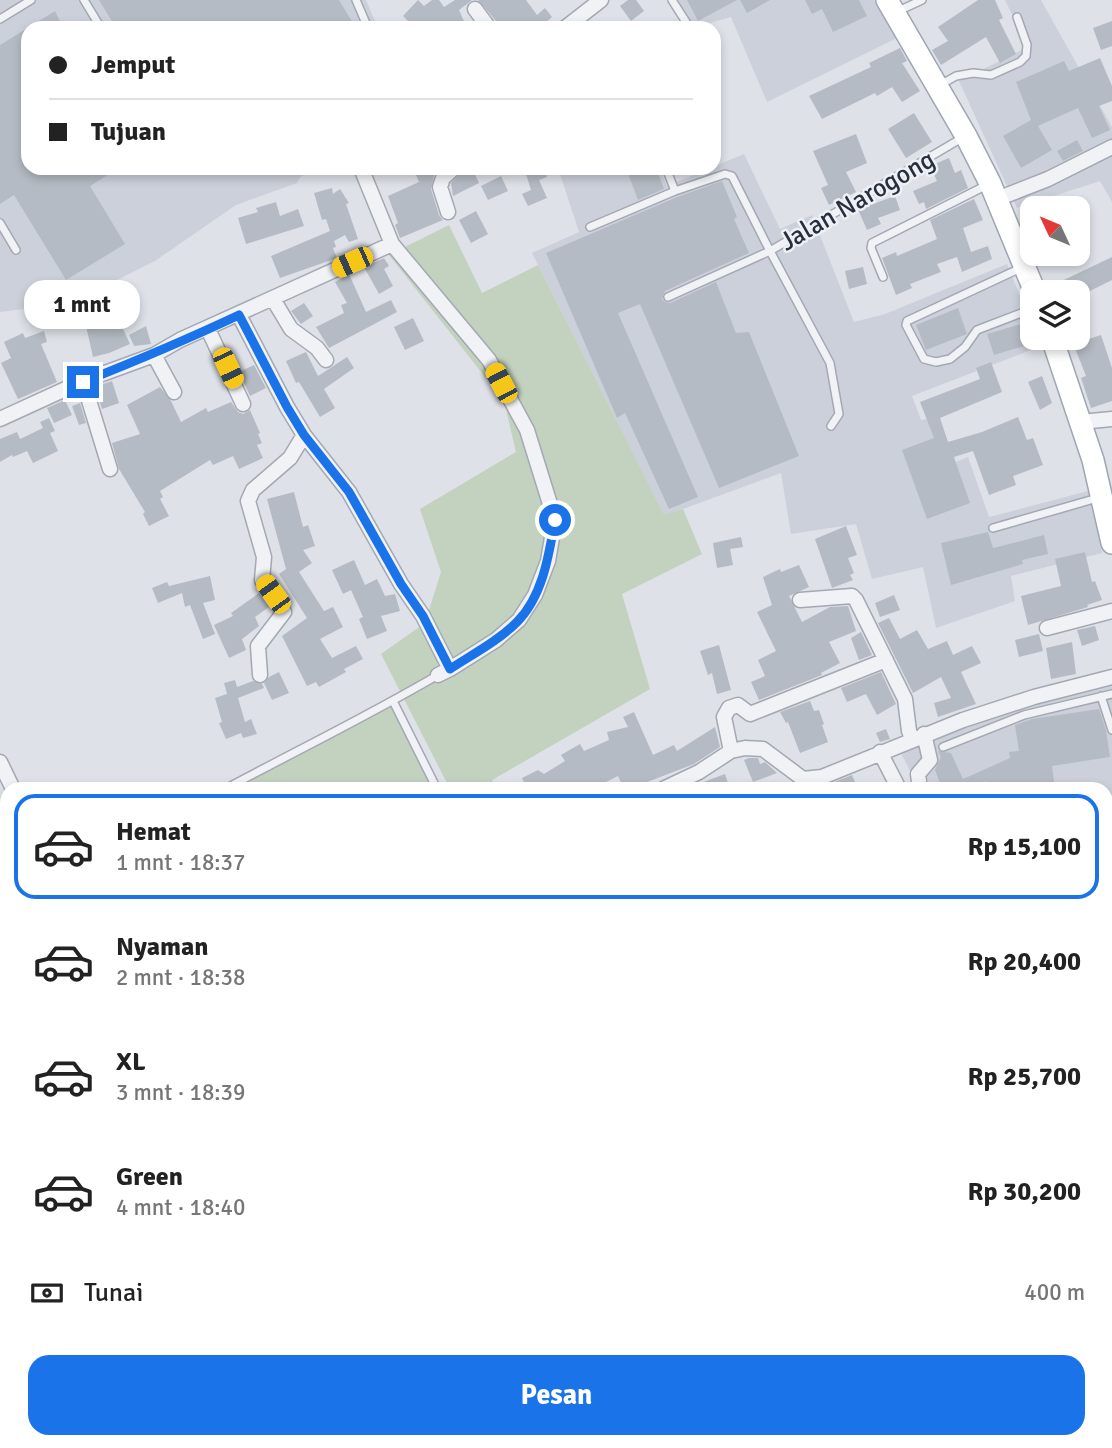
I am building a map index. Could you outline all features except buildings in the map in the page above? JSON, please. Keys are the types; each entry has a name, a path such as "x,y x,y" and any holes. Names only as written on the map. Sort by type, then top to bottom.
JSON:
{"main road":[{"path":"891,6 966,136 994,191 1020,256"},
{"path":"1024,266 1030,280"},
{"path":"1056,350 1080,422 1112,542"}],"street":[{"path":"574,21 598,1"},
{"path":"475,9 484,21"},
{"path":"994,191 1048,179 1112,146"},
{"path":"239,315 304,435 349,492 401,584 423,616 444,672 496,640 519,620 535,595 548,561 555,520 527,430 489,360 392,244 364,175"},
{"path":"446,175 440,187 448,212"},
{"path":"0,419 83,382 154,355 180,340 392,244"},
{"path":"274,299 291,329 317,348 326,360"},
{"path":"208,329 243,404"},
{"path":"154,355 174,392"},
{"path":"83,382 110,469"},
{"path":"1080,422 1112,419"},
{"path":"260,675 258,646 284,611 262,580 264,557 248,501 253,490 290,458 304,435"},
{"path":"800,600 852,596 856,600 905,699 909,731 918,736 930,760 918,774 919,782"},
{"path":"1047,628 1112,611"},
{"path":"731,751 724,717 729,708 738,705 750,714 886,660"},
{"path":"678,782 731,751 744,748 763,749 803,779 822,777 918,736 1034,697 1112,677"},
{"path":"880,752 895,782"},
{"path":"0,762 10,782"}],"lane":[{"path":"0,19 32,0"},
{"path":"85,0 98,21"},
{"path":"356,0 365,21"},
{"path":"672,0 685,21"},
{"path":"891,6 922,0"},
{"path":"938,86 956,76 973,73 991,75 1006,71 1020,62 1026,56 1027,45 1017,17"},
{"name":"Jalan Narogong","path":"831,426 839,414 830,363 769,251 966,136"},
{"path":"590,227 675,191 729,174 769,251 668,297"},
{"path":"669,175 675,191"},
{"path":"883,277 871,248 872,243 994,191"},
{"path":"0,223 16,250"},
{"path":"1020,314 977,330 965,348 950,359 936,362 924,359 906,323 1024,266"},
{"path":"993,528 1101,497"},
{"path":"238,782 444,672"},
{"path":"943,747 1024,715 1112,694"},
{"path":"1101,696 1112,730"},
{"path":"393,701 434,782"}],"shaded area":[{"path":"0,0 366,0 375,21 21,21 21,175 304,175 297,183 236,205 155,261 71,303 0,312"},
{"path":"678,0 874,0 897,38 767,102 731,17 717,21 688,21"},
{"path":"1005,0 1041,0 1112,127 1112,202 1100,181 1054,196 1020,196 1020,207 1017,208 959,81 1028,47"},
{"path":"744,154 780,229 812,215 854,322 885,314 1007,264 1020,296 1020,350 1031,350 912,396 921,420 938,417 953,463 968,457 989,517 1088,491 1102,553 1011,576 1015,601 936,628 923,567 872,579 856,524 791,534 781,473 664,516 532,253 579,232 560,175 662,175 667,186 693,175 721,175 721,164"},
{"path":"1112,670 1112,782 916,782 900,751"}],"green space":[{"path":"449,225 482,293 538,265 664,515 683,509 702,554 622,594 650,689 492,780 493,782 446,782 381,654 425,623 441,572 420,509 516,452 504,401 389,255"},
{"path":"391,707 428,782 247,782"}],"route":[{"path":"83,382 154,355 180,340 239,315 287,407 304,435 349,492 401,584 423,616 450,669 496,640 519,620 535,595 548,561 555,520"}]}
